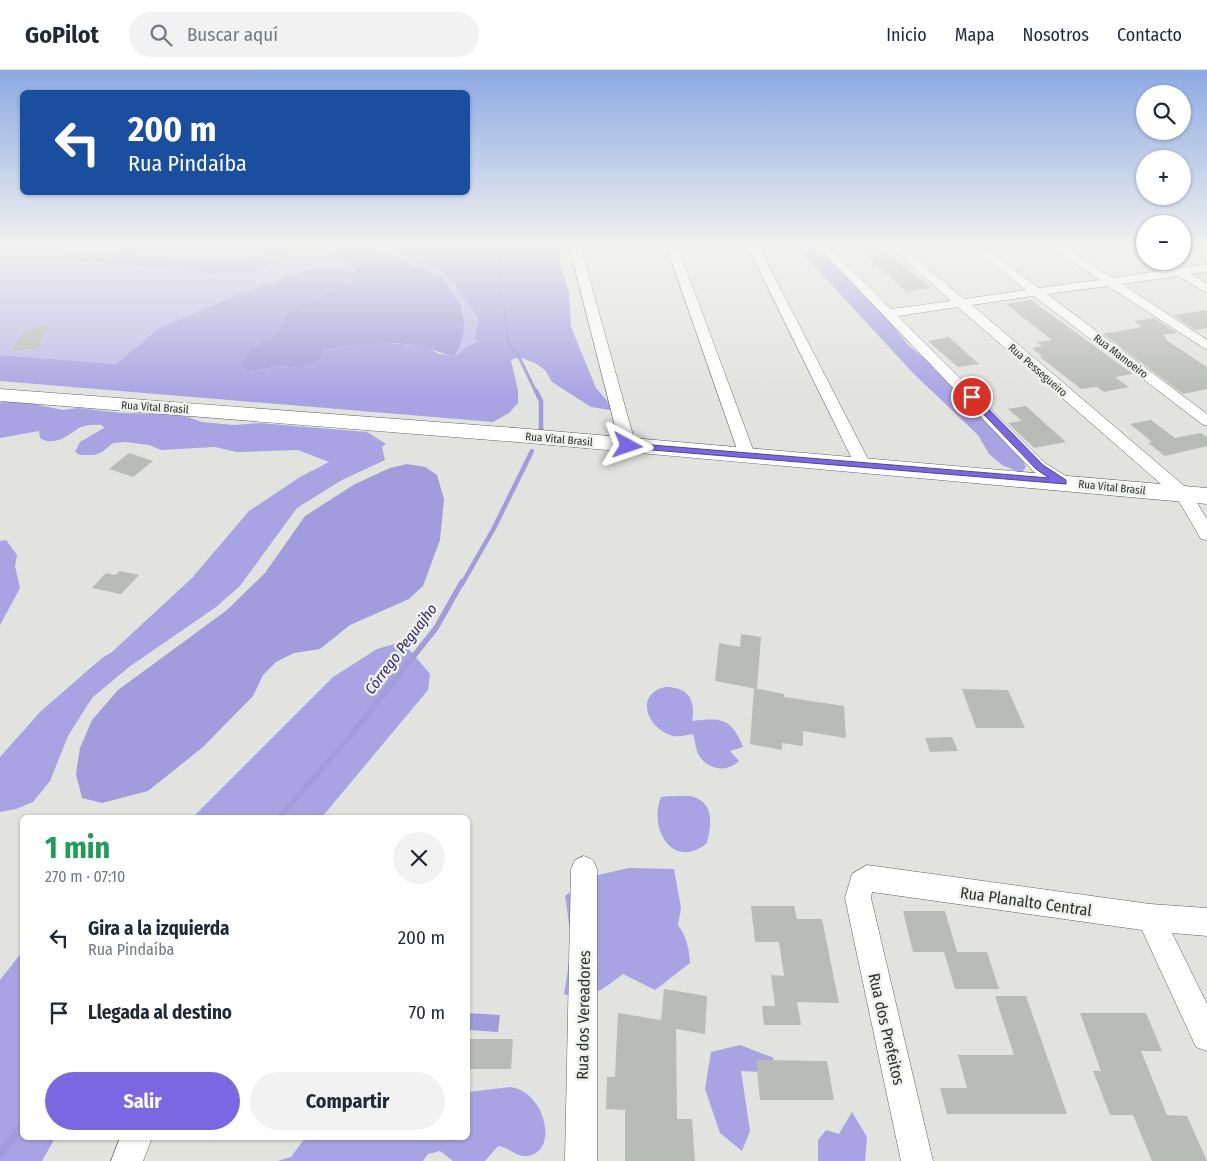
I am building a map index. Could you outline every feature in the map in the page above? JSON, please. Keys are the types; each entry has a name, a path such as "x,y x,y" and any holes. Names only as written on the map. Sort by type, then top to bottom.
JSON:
{"main road":[{"name":"Rua Vital Brasil","path":"0,395 556,438 628,446 1063,482 1207,496"}],"street":[{"path":"588,296 628,446"},
{"path":"690,296 747,455"},
{"path":"778,296 863,465"},
{"path":"873,296 904,331 1039,467 1063,482"},
{"name":"Rua Pessegueiro","path":"953,296 1183,494 1207,534"},
{"path":"890,313 1001,296"},
{"name":"Rua Mamoeiro","path":"1042,296 1207,421"},
{"path":"1059,309 1065,296"},
{"path":"1132,296 1207,346"},
{"name":"Rua dos Vereadores","path":"581,1161 584,869"},
{"name":"Rua Planalto Central","path":"858,898 861,883 867,878 1150,918 1207,922"},
{"name":"Rua dos Prefeitos","path":"858,898 917,1161"},
{"path":"1150,918 1207,1036"},
{"path":"127,1161 135,1140"}],"shaded area":[{"path":"0,296 249,296 158,329 116,364 0,355"},
{"path":"235,296 319,296 289,308 277,333 252,347 249,372 280,366 299,368 323,350 370,342 416,345 429,348 439,354 455,356 478,341 475,338 478,317 462,296 569,296 571,327 596,388 616,411 591,407 552,382 545,370 535,363 519,357 511,360 518,391 518,403 509,413 493,422 0,381 0,355 116,364 158,329"},
{"path":"319,296 455,296 460,304 464,321 463,338 455,356 415,345 380,343 323,350 320,359 299,368 280,366 249,372 241,365 252,347 277,333 289,308"},
{"path":"451,296 463,296 478,317 476,329 478,341 455,356 463,338"},
{"path":"842,296 866,296 909,346 928,361 1021,457 1026,467 1021,473 1002,465 989,454 978,435 913,373"},
{"path":"27,399 38,405 63,410 78,408 122,413 167,414 185,416 202,422 234,425 259,423 367,432 386,444 382,447 385,460 342,480 297,508 240,586 216,607 129,667 92,698 68,736 50,781 33,802 16,809 0,812 0,757 40,712 102,658 112,652 192,578 249,511 300,477 329,462 298,450 237,452 215,447 161,450 149,445 126,442 113,443 102,452 94,455 80,455 75,452 80,442 104,428 102,425 81,427 55,441 40,438 39,431 0,438 0,403"},
{"path":"407,464 425,467 437,475 444,499 440,540 423,586 409,599 350,625 320,649 294,653 276,662 263,675 253,696 203,747 148,791 102,803 82,798 76,774 80,748 92,720 118,690 227,610 265,573 305,516 355,484 390,468"},
{"path":"6,540 17,555 15,566 20,588 0,625 0,541"},
{"path":"398,643 408,648 430,674 428,690 324,815 195,815 333,677 377,649"},
{"path":"665,687 679,689 689,696 693,706 692,721 718,720 729,725 734,730 743,747 730,751 739,761 735,765 719,768 709,765 699,755 693,734 673,736 656,726 648,712 647,704 655,691"},
{"path":"661,797 694,797 701,800 705,805 710,817 707,843 695,850 684,852 674,849 666,842 658,822 658,809"},
{"path":"629,868 674,869 681,908 678,925 687,943 690,963 655,990 623,974 595,993 581,997 564,994 572,944 565,896 589,877"},
{"path":"20,955 20,1140 54,1140 42,1161 0,1161 0,980"},
{"path":"470,1013 500,1015 498,1032 470,1030"},
{"path":"740,1045 774,1058 761,1072 741,1071 750,1131 742,1151 720,1133 705,1089 711,1052"},
{"path":"510,1087 522,1091 532,1099 540,1110 544,1122 545,1134 543,1145 537,1153 522,1156 498,1146 485,1161 453,1161 440,1151 428,1154 423,1161 278,1161 291,1157 304,1140 470,1140 470,1092"},
{"path":"852,1112 867,1137 865,1161 818,1161 818,1140 826,1130 839,1134"}],"building":[{"path":"1031,300 1133,374 1115,377 1129,387 1104,392 1097,387 1081,389 1040,357 1042,356 1032,348 1042,346 1037,342 1052,340 1006,304"},
{"path":"1207,310 1207,328 1195,330 1173,315"},
{"path":"1154,318 1177,333 1162,335 1167,339 1165,339 1207,367 1207,389 1183,394 1103,334 1142,327 1134,321"},
{"path":"49,325 37,348 12,351 26,328"},
{"path":"949,337 979,364 958,367 928,341"},
{"path":"1026,406 1066,442 1034,448 1008,423 1022,421 1008,409"},
{"path":"1151,420 1175,438 1201,433 1207,437 1207,446 1165,456 1148,443 1152,442 1130,424"},
{"path":"129,453 153,461 133,477 109,469"},
{"path":"120,571 139,575 121,594 92,588 106,573 115,575"},
{"path":"741,634 761,637 757,689 715,681 719,643 740,647"},
{"path":"754,688 784,694 784,697 844,706 846,738 803,731 803,746 782,743 782,750 750,744"},
{"path":"962,689 1008,690 1025,728 976,728"},
{"path":"952,737 958,751 930,752 925,738"},
{"path":"751,906 794,906 797,919 822,919 839,1003 797,1002 801,1025 764,1025 762,1006 775,1006 771,975 784,976 779,942 755,942"},
{"path":"903,911 945,911 957,952 987,952 999,989 955,989 944,952 913,952"},
{"path":"664,989 707,996 705,1034 676,1029 677,1119 692,1119 695,1161 625,1161 625,1110 606,1109 607,1077 615,1077 618,1013 661,1020"},
{"path":"995,996 1026,996 1067,1114 947,1114 940,1088 967,1088 958,1055 1014,1055"},
{"path":"1080,1013 1146,1013 1162,1051 1141,1051 1167,1115 1187,1116 1207,1161 1152,1161 1133,1115 1110,1115 1093,1071 1101,1071"},
{"path":"470,1039 513,1039 511,1069 470,1069"},
{"path":"756,1060 827,1061 834,1100 760,1100"}],"waterway":[{"name":"Córrego Peguajho","path":"500,296 504,305 508,343 519,357 536,392"},
{"name":"Córrego Peguajho","path":"536,391 541,401 541,431"},
{"name":"Córrego Peguajho","path":"462,584 494,528 532,451"},
{"name":"Córrego Peguajho","path":"282,815 351,735 436,628 462,582"},
{"name":"Córrego Peguajho","path":"0,1154 20,1129"}],"route":[{"path":"628,446 1063,482 1039,467 972,397"}]}
